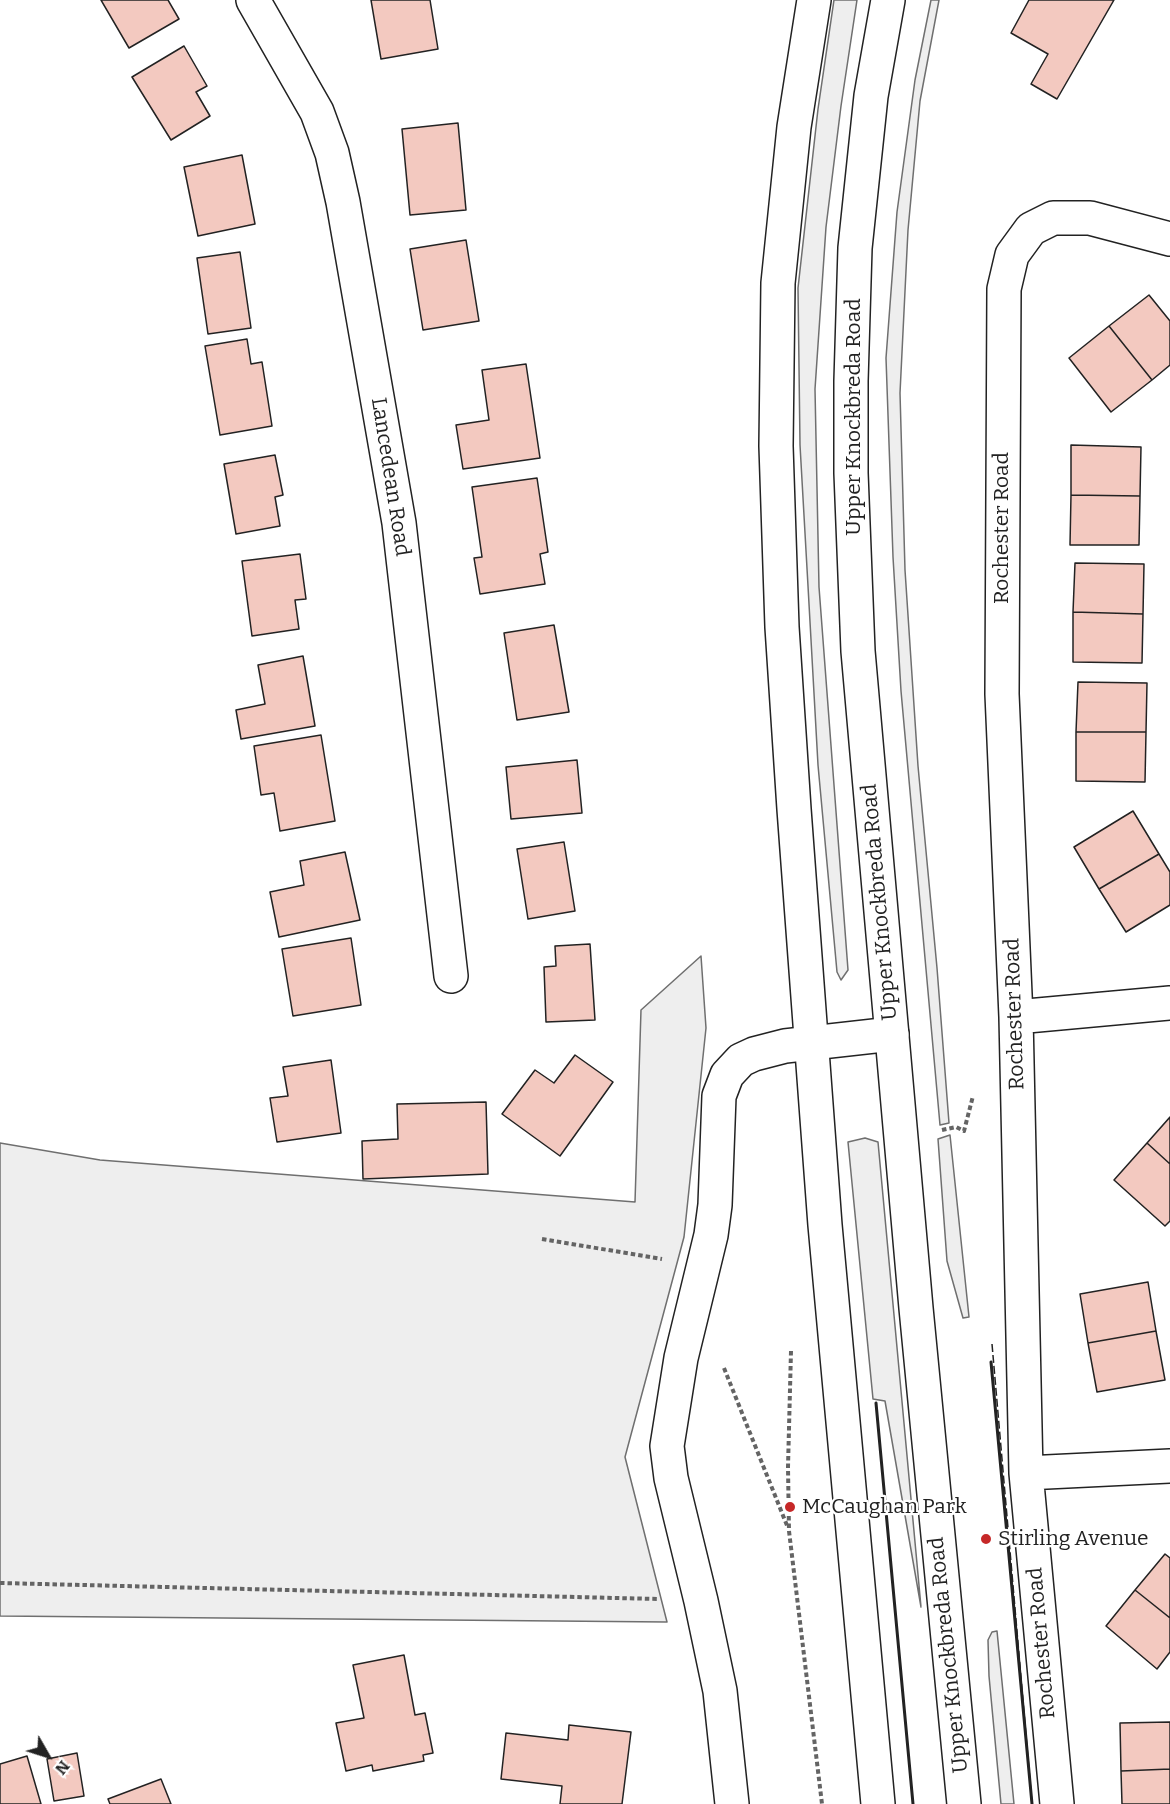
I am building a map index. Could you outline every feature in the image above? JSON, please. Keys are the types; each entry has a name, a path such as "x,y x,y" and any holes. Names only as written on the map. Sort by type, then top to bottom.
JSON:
{"main road":[{"name":"Lancedean Road","path":"253,0 317,112 332,153 344,202 399,523 451,976"},
{"path":"814,0 794,127 778,283 776,446 782,627 825,1225 878,1804"},
{"name":"Upper Knockbreda Road","path":"888,0 871,96 855,248 851,473 858,651 916,1308 964,1804"},
{"name":"Rochester Road","path":"1057,1804 1026,1473 1016,1017 1002,694 1004,289 1012,255 1031,229 1053,218 1090,218 1170,238"},
{"path":"1016,1017 1170,1003"},
{"path":"732,1804 720,1690 671,1478 668,1446 681,1358 704,1266 715,1205 719,1096 727,1075 741,1060 754,1054 777,1047 892,1034"},
{"path":"1026,1473 1170,1466"}],"path":[{"path":"542,1239 704,1266"},
{"path":"791,1349 789,1531 822,1804"},
{"path":"724,1367 789,1531"},
{"path":"0,1583 701,1601"}],"shaded area":[{"path":"834,0 857,0 826,227 815,389 819,587 848,970 841,980 837,972 818,765 800,445 798,288 818,109"},
{"path":"931,0 939,0 920,101 908,230 900,393 905,570 918,766 949,1123 940,1125 901,691 893,557 886,358 897,212 915,80"},
{"path":"701,956 706,1028 684,1237 625,1457 667,1622 0,1616 0,1143 100,1160 635,1202 641,1010"},
{"path":"950,1135 969,1317 963,1318 947,1261 938,1139"},
{"path":"865,1138 878,1142 921,1607 885,1401 873,1399 848,1142"},
{"path":"997,1631 1014,1804 1001,1804 989,1676 988,1640 992,1632"}],"building":[{"path":"101,0 168,0 179,19 129,48"},
{"path":"371,0 430,0 438,49 381,59"},
{"path":"1029,0 1114,0 1057,99 1031,84 1048,54 1011,33"},
{"path":"184,46 207,86 196,92 210,116 171,140 132,77"},
{"path":"458,123 466,210 410,215 402,129"},
{"path":"242,155 255,224 198,236 184,167"},
{"path":"466,240 479,321 423,330 410,249"},
{"path":"240,252 251,328 208,334 197,258"},
{"path":"1149,295 1170,321 1170,365 1152,380 1109,326"},
{"path":"1109,326 1152,380 1111,412 1069,358"},
{"path":"247,339 251,364 262,362 272,426 220,435 205,346"},
{"path":"526,364 540,458 463,469 456,425 489,420 482,370"},
{"path":"1071,445 1141,447 1140,496 1071,495"},
{"path":"275,455 283,495 275,497 280,526 236,534 224,464"},
{"path":"537,478 548,552 540,554 545,584 480,594 474,558 482,557 472,487"},
{"path":"1071,495 1140,496 1139,545 1070,545"},
{"path":"300,554 306,599 295,600 299,629 252,636 242,561"},
{"path":"1075,563 1144,564 1143,614 1073,612"},
{"path":"1073,612 1143,614 1142,663 1073,662"},
{"path":"554,625 569,712 517,720 504,633"},
{"path":"303,656 315,726 241,739 236,710 265,704 258,665"},
{"path":"1078,682 1147,683 1146,732 1076,732"},
{"path":"1076,732 1146,732 1145,782 1076,781"},
{"path":"321,735 335,821 280,831 274,793 261,795 254,746"},
{"path":"577,760 582,813 511,819 506,767"},
{"path":"1133,811 1159,854 1099,889 1074,847"},
{"path":"564,842 575,911 528,919 517,849"},
{"path":"345,852 360,920 279,937 270,892 304,885 300,861"},
{"path":"1159,854 1170,872 1170,905 1126,932 1099,889"},
{"path":"351,938 361,1005 293,1016 282,949"},
{"path":"590,944 595,1020 546,1022 544,967 556,966 555,946"},
{"path":"575,1055 613,1082 560,1156 502,1114 535,1070 554,1083"},
{"path":"331,1060 341,1133 277,1142 270,1098 288,1096 283,1067"},
{"path":"486,1102 488,1174 363,1179 362,1141 398,1139 397,1104"},
{"path":"1170,1117 1170,1164 1147,1143"},
{"path":"1147,1143 1170,1164 1170,1221 1165,1226 1114,1180"},
{"path":"1148,1282 1156,1331 1088,1343 1080,1294"},
{"path":"1156,1331 1165,1380 1097,1392 1088,1343"},
{"path":"1165,1554 1170,1558 1170,1618 1135,1590"},
{"path":"1135,1590 1170,1618 1170,1652 1157,1669 1106,1626"},
{"path":"404,1655 415,1715 425,1713 433,1753 423,1755 424,1761 373,1771 372,1765 346,1771 336,1723 364,1718 353,1665"},
{"path":"1170,1722 1170,1769 1121,1771 1120,1723"},
{"path":"569,1725 631,1732 622,1804 560,1804 562,1786 501,1779 506,1733 568,1740"},
{"path":"77,1753 84,1796 54,1801 47,1759"},
{"path":"27,1756 41,1804 0,1804 0,1764"},
{"path":"1170,1769 1170,1804 1122,1804 1121,1771"},
{"path":"161,1779 171,1804 110,1804 108,1799"}],"fence":[{"path":"992,1344 1032,1804"}],"wall":[{"path":"991,1362 1032,1804"},
{"path":"876,1403 913,1804"}],"place":[{"name":"McCaughan Park","path":"790,1507"},
{"name":"Stirling Avenue","path":"986,1539"}]}
